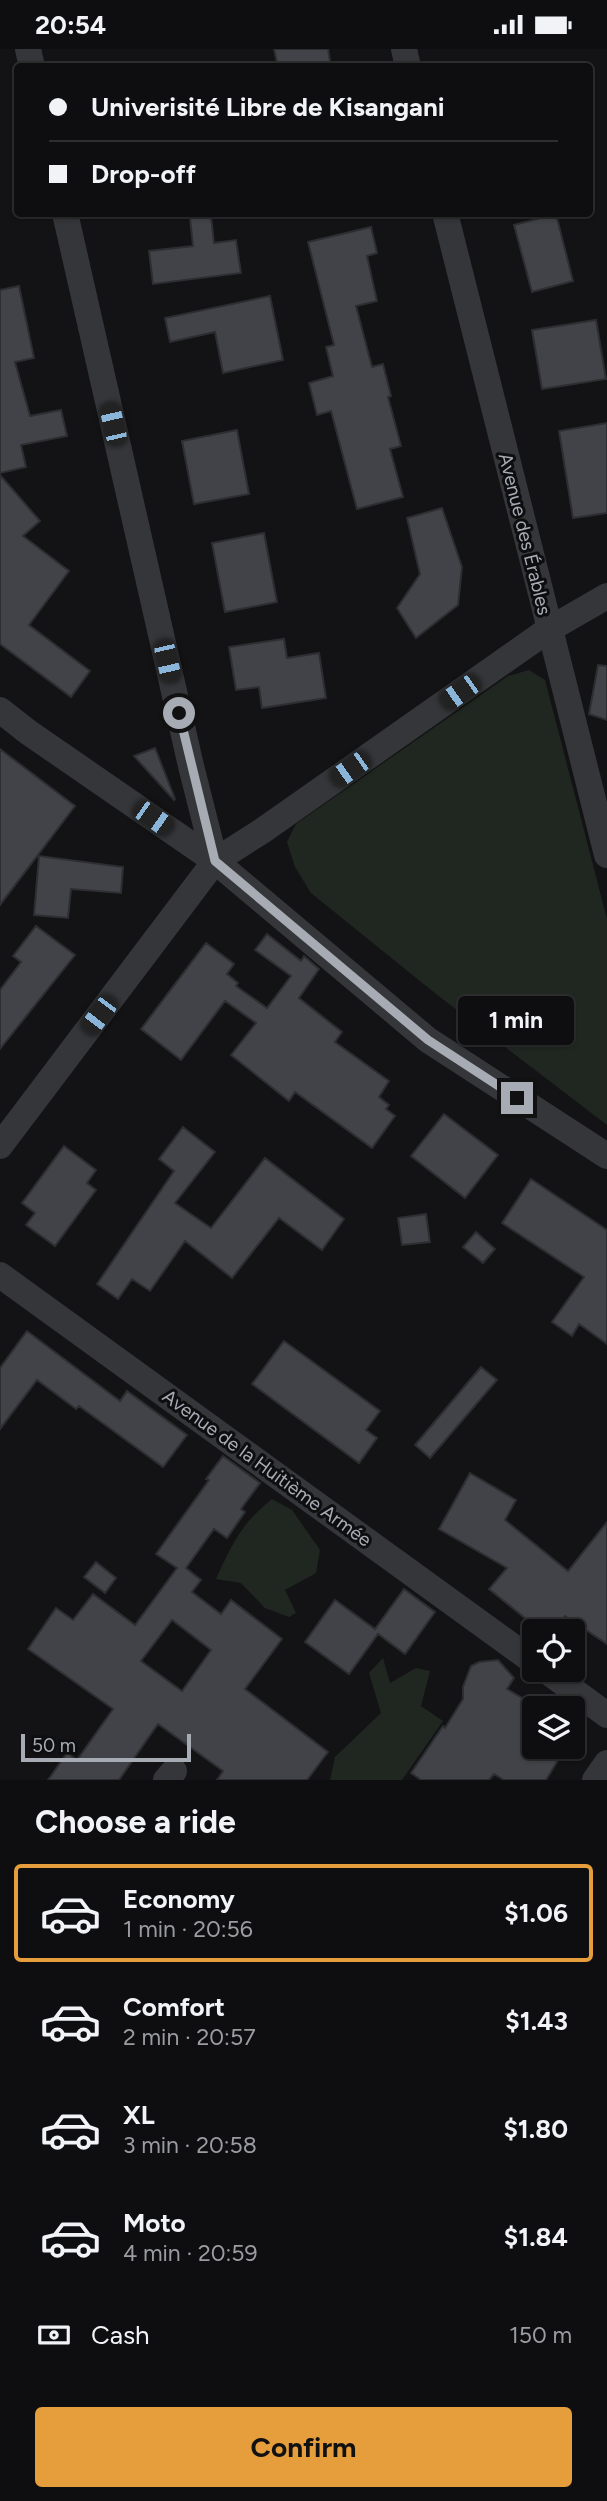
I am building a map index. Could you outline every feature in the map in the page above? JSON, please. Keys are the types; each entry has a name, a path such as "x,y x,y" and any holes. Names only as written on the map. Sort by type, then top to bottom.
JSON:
{"street":[{"path":"66,217 215,861"},
{"name":"Avenue des Érables","path":"445,217 607,855"},
{"path":"0,1146 215,861 262,831 548,630 607,596"},
{"path":"0,710 215,861 428,1040 607,1156"},
{"name":"Avenue de la Huitième Armée","path":"0,1275 522,1653"},
{"path":"562,1682 607,1715"},
{"path":"595,1780 607,1763"}],"shaded area":[{"path":"529,670 545,680 607,919 607,1125 436,994 311,893 295,867 287,842 296,824 508,676"},
{"path":"272,1499 292,1510 320,1550 316,1573 285,1590 296,1613 289,1617 265,1608 241,1583 216,1579 238,1535 252,1517"},
{"path":"383,1658 390,1683 416,1668 430,1671 421,1706 443,1721 402,1780 330,1780 335,1757 381,1713 369,1673"}],"building":[{"path":"274,49 328,49 330,63 277,63"},
{"path":"211,217 214,243 236,240 241,273 153,284 149,251 193,246 190,218"},
{"path":"545,217 557,217 573,281 532,292 514,225"},
{"path":"371,227 377,253 367,256 377,301 356,306 372,367 383,364 391,396 388,397 401,446 390,449 403,497 357,509 331,411 317,415 309,383 333,376 326,347 334,345 308,242"},
{"path":"19,286 34,358 15,362 30,416 61,410 67,436 21,445 26,467 0,473 0,290"},
{"path":"270,296 283,360 223,373 215,332 170,342 165,318"},
{"path":"596,320 606,379 542,389 532,330"},
{"path":"607,423 607,513 573,518 559,431"},
{"path":"237,430 249,494 194,504 182,441"},
{"path":"0,475 40,521 23,536 69,571 29,625 90,671 71,697 0,644"},
{"path":"442,508 462,567 458,605 416,638 397,608 420,574 407,518"},
{"path":"264,533 277,602 225,612 212,543"},
{"path":"284,639 287,658 319,653 326,698 262,708 259,687 236,690 229,647"},
{"path":"598,665 607,666 607,720 589,714"},
{"path":"155,748 175,799 174,800 134,756"},
{"path":"0,749 75,806 0,905"},
{"path":"39,856 123,867 121,893 71,889 68,918 34,915"},
{"path":"36,926 75,955 0,1049 0,990 21,962 13,956"},
{"path":"267,934 301,961 304,956 319,969 299,998 342,1032 335,1042 389,1081 379,1097 389,1105 386,1109 395,1116 372,1148 295,1092 289,1101 231,1055 256,1023 225,1001 181,1060 141,1029 206,943 234,964 227,974 238,983 236,986 267,1008 291,976 255,950"},
{"path":"444,1114 498,1155 465,1198 411,1156"},
{"path":"183,1127 215,1152 175,1203 211,1228 265,1158 344,1219 322,1250 279,1218 232,1278 185,1241 150,1291 132,1279 118,1299 97,1284 174,1171 159,1159"},
{"path":"64,1146 96,1170 87,1183 96,1190 55,1246 26,1225 35,1213 22,1203"},
{"path":"531,1179 607,1230 607,1344 579,1324 572,1336 552,1322 584,1277 502,1223"},
{"path":"426,1214 430,1242 402,1245 398,1218"},
{"path":"476,1232 495,1249 483,1263 463,1247"},
{"path":"27,1331 120,1401 127,1391 187,1435 163,1467 79,1406 76,1409 37,1380 0,1429 0,1368"},
{"path":"284,1341 380,1411 366,1430 377,1438 359,1463 252,1384"},
{"path":"481,1367 497,1380 430,1458 415,1445"},
{"path":"223,1456 260,1483 241,1509 245,1512 227,1538 214,1529 186,1568 201,1580 192,1592 221,1614 231,1600 282,1639 245,1689 328,1752 307,1780 217,1780 223,1771 158,1724 119,1780 48,1780 67,1753 77,1760 113,1709 28,1649 56,1608 73,1620 93,1594 135,1625 177,1568 156,1554 209,1480 206,1479","holes":["172,1620 211,1650 182,1691 141,1661"]},
{"path":"470,1473 516,1500 505,1520 568,1571 607,1522 607,1644 585,1629 585,1619 570,1619 565,1616 563,1619 526,1619 489,1589 507,1568 439,1529"},
{"path":"96,1562 116,1578 105,1593 84,1577"},
{"path":"404,1589 435,1612 405,1654 378,1634 349,1674 305,1642 335,1600 375,1629"},
{"path":"498,1660 514,1678 507,1689 522,1698 522,1759 559,1759 546,1780 504,1780 494,1774 489,1780 421,1780 411,1773 463,1699 463,1687 471,1666 479,1662"}],"route":[{"path":"179,713 215,861 428,1040 517,1098"}]}
